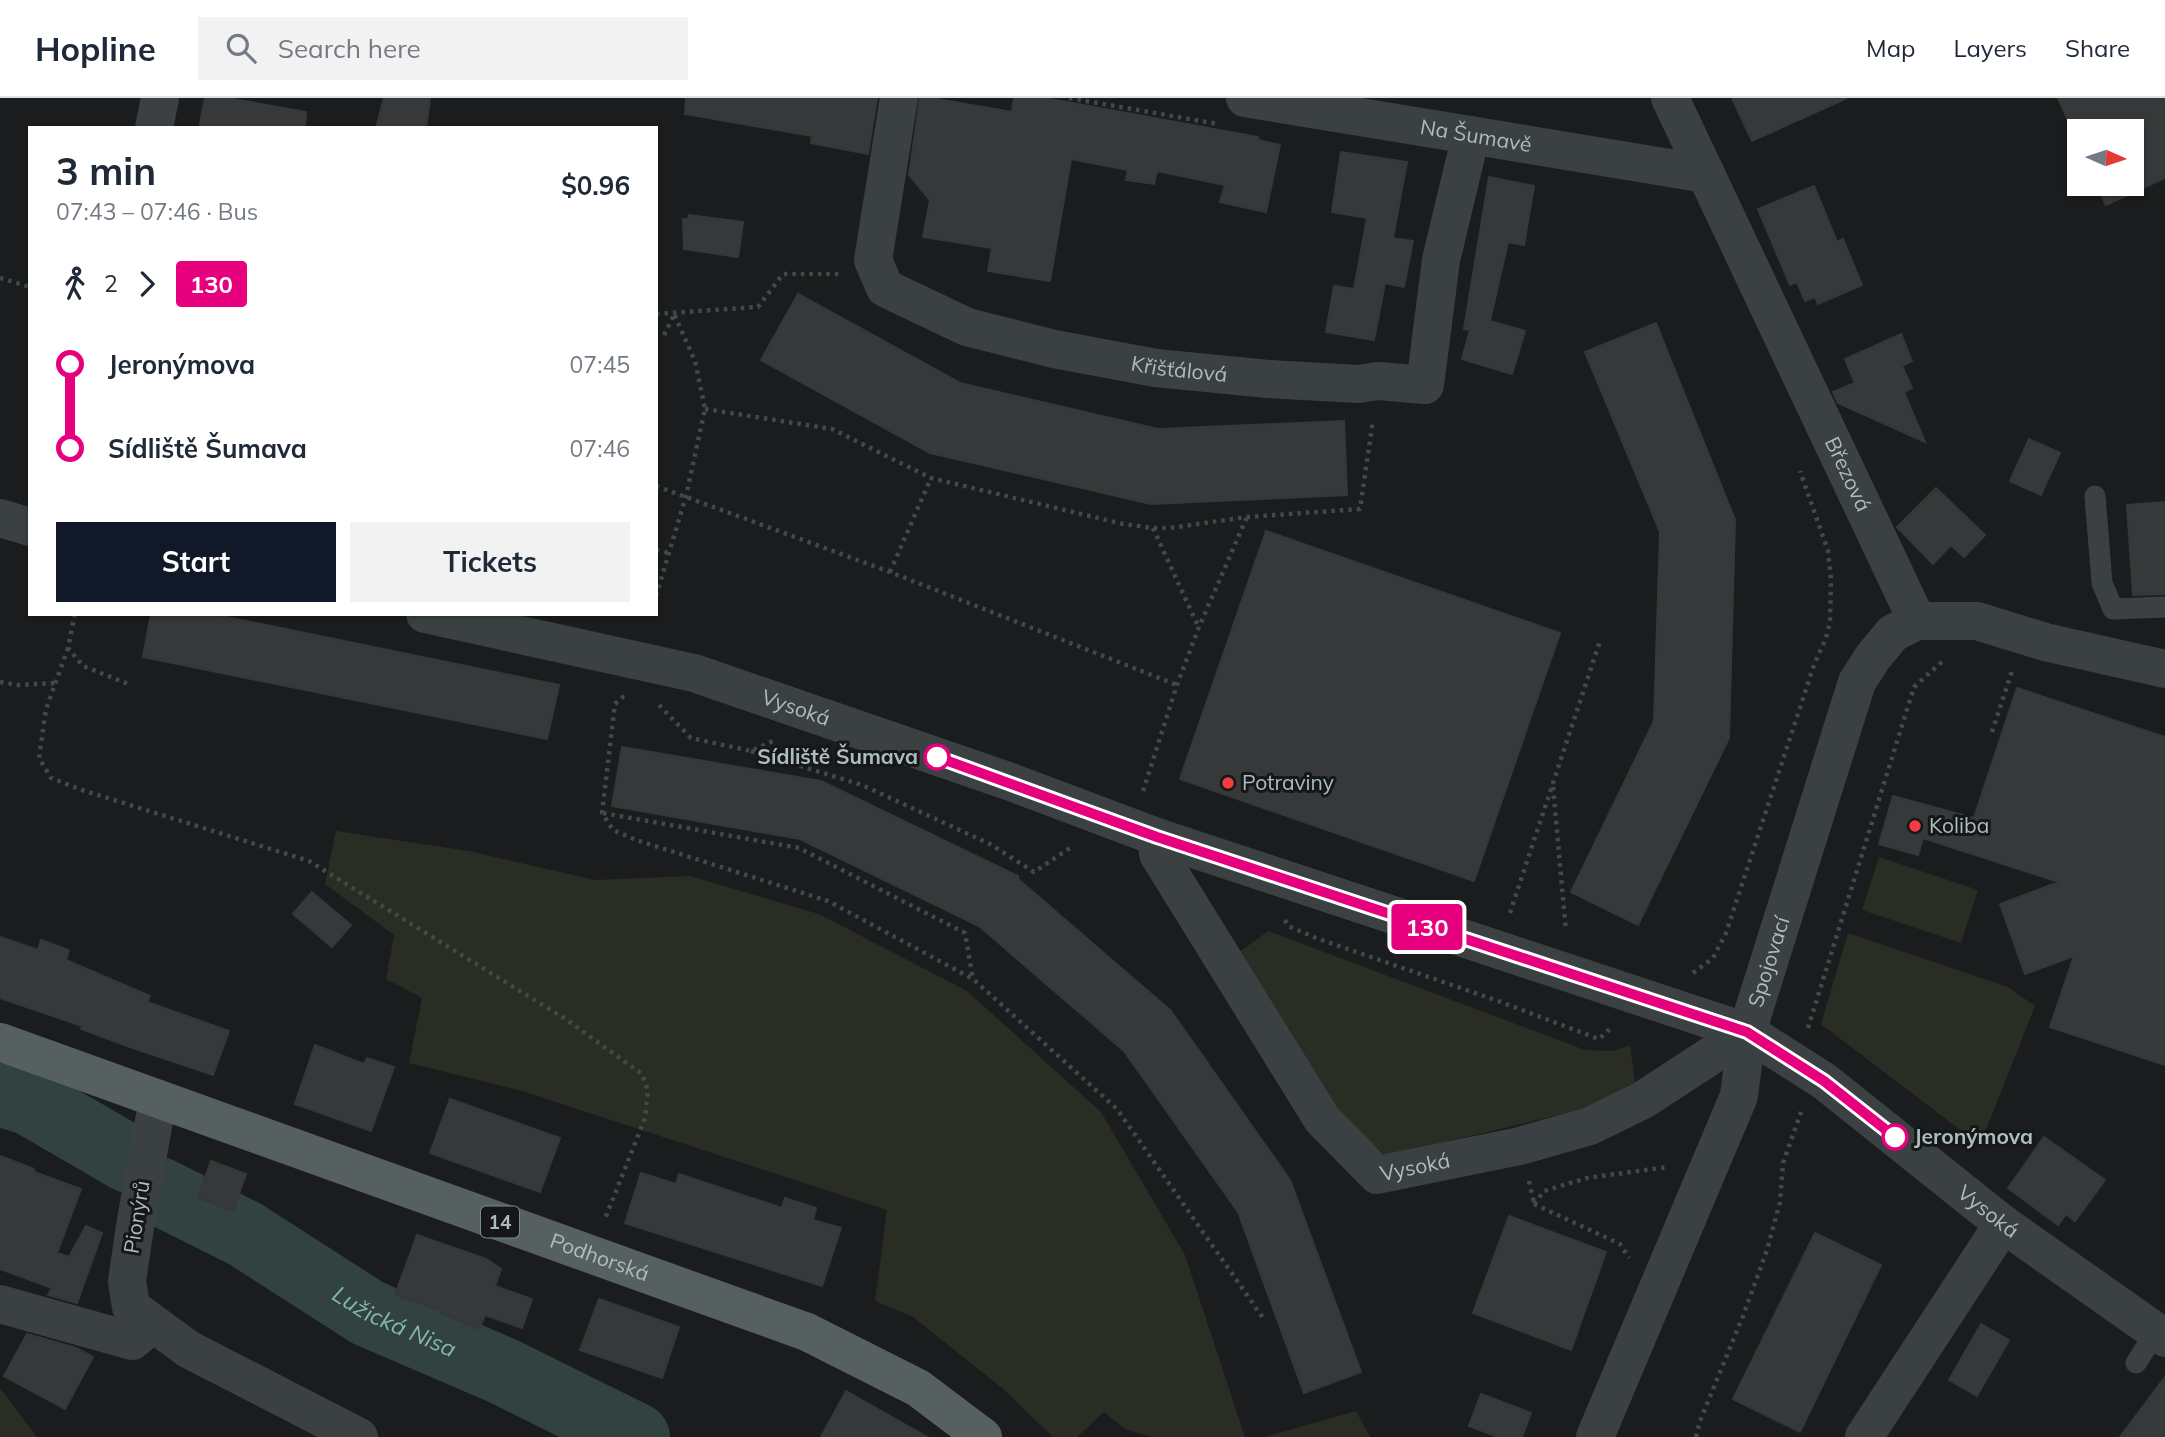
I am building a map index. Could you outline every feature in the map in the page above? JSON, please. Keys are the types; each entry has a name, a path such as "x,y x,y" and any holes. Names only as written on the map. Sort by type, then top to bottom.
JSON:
{"main road":[{"name":"Podhorská","path":"0,1042 807,1332 918,1388 983,1437"}],"street":[{"path":"154,126 160,98"},
{"path":"879,274 873,260 899,98"},
{"name":"Na Šumavě","path":"1245,98 1706,174"},
{"name":"Březová","path":"1671,98 1917,621"},
{"name":"Křišťálová","path":"879,274 885,288 967,327 1054,349 1156,368 1358,384 1378,381 1425,385 1441,260 1471,135"},
{"path":"0,518 28,526"},
{"name":"Vysoká","path":"434,616 694,673 1144,832 1747,1032 1824,1081 2003,1224 2161,1335"},
{"path":"1917,621 1977,621 2045,642 2165,668"},
{"name":"Spojovací","path":"1595,1437 1739,1096 1747,1032 1857,682 1893,633 1917,621"},
{"name":"Vysoká","path":"1144,832 1322,1119 1377,1175 1520,1146 1590,1126 1643,1100 1747,1032"},
{"name":"Pionýrů","path":"158,1099 127,1282 131,1307 188,1349 359,1437"},
{"path":"1864,1437 2003,1224"},
{"path":"0,1304 132,1341 153,1324"}],"lane":[{"path":"2095,496 2102,583 2113,609 2165,607"},
{"path":"2136,1363 2161,1335"}],"path":[{"path":"658,314 758,307 783,274 879,274"},
{"path":"0,278 28,286"},
{"path":"664,335 674,314"},
{"path":"658,589 686,496 705,409 695,361 674,314"},
{"path":"705,409 832,429 931,478 1123,524 1170,528 1247,517 1360,509 1378,381"},
{"path":"1683,974 1694,972 1713,958 1726,933 1814,665 1828,630 1831,579 1828,551 1797,461"},
{"path":"890,572 931,478"},
{"path":"658,487 890,572 1177,685"},
{"path":"1144,832 1177,685 1247,517"},
{"path":"1153,528 1199,627"},
{"path":"658,550 669,553"},
{"path":"75,616 68,648 46,709 39,758 51,778 309,860 567,1020 642,1074 649,1090 645,1118 602,1226"},
{"path":"1507,921 1600,641"},
{"path":"68,648 83,666 131,685"},
{"path":"1808,1029 1914,687 1949,656"},
{"path":"1992,732 2013,670"},
{"path":"0,682 18,685 55,683"},
{"path":"630,690 615,704 602,813 613,830 636,840 828,901 973,979 1116,1109 1263,1318"},
{"path":"655,701 691,738 751,751 862,785 990,844 1034,872 1074,845"},
{"path":"751,751 783,736"},
{"path":"1553,785 1567,943"},
{"path":"602,813 799,848 965,933 973,979"},
{"path":"1283,915 1288,926 1316,938 1599,1039 1612,1027"},
{"path":"1696,1437 1699,1422 1767,1250 1780,1202 1783,1163 1803,1106 1824,1081"},
{"path":"1653,1296 1620,1244 1534,1204 1544,1191 1587,1178 1710,1161"}],"shaded area":[{"path":"336,831 469,851 595,880 690,876 819,914 967,991 1101,1112 1185,1255 1245,1437 1151,1437 1125,1429 1104,1412 1077,1437 1053,1437 1002,1388 913,1317 875,1301 887,1210 522,1091 409,1063 422,998 386,979 394,935 325,884"},
{"path":"1879,857 1978,890 1961,943 1862,910"},
{"path":"1268,931 1585,1050 1612,1051 1630,1045 1635,1083 1588,1108 1386,1156 1339,1112 1238,953"},
{"path":"1848,933 2008,987 2035,1006 1980,1145 1821,1024"},
{"path":"0,1388 37,1437 0,1437"},
{"path":"1356,1411 1370,1437 1265,1437"}],"building":[{"path":"205,98 228,98 306,112 305,126 199,126"},
{"path":"384,98 430,98 426,126 377,126"},
{"path":"686,98 877,98 868,154 811,143 812,136 685,114"},
{"path":"920,98 1012,112 1014,98 1045,98 1258,137 1258,140 1280,145 1266,212 1220,202 1225,185 1157,171 1154,184 1126,180 1128,170 1071,159 1050,281 988,271 992,248 923,237 930,200 909,175"},
{"path":"1732,98 1847,98 1752,141"},
{"path":"2058,98 2165,98 2165,178 2144,188 2144,119 2067,119"},
{"path":"1341,152 1407,162 1393,238 1413,241 1404,287 1385,283 1374,340 1326,332 1334,286 1354,289 1367,218 1332,212"},
{"path":"1489,177 1534,186 1524,245 1508,242 1490,321 1525,331 1512,374 1462,359 1470,330 1464,329"},
{"path":"1814,186 1837,242 1843,239 1862,285 1818,304 1815,297 1805,301 1797,282 1790,285 1758,209"},
{"path":"2102,196 2126,196 2106,205"},
{"path":"689,215 743,222 738,257 684,249 683,219 688,219"},
{"path":"798,294 960,383 1158,429 1344,421 1347,495 1151,504 930,453 761,360"},
{"path":"1656,323 1735,520 1729,738 1638,925 1571,892 1654,721 1660,532 1585,352"},
{"path":"1901,334 1912,361 1902,366 1912,388 1904,392 1925,442 1838,403 1833,392 1855,383 1845,359"},
{"path":"2029,439 2060,453 2041,495 2010,481"},
{"path":"1936,488 1985,535 1964,557 1951,545 1933,564 1897,527"},
{"path":"2165,502 2165,594 2133,595 2127,505"},
{"path":"1266,531 1560,633 1474,881 1180,779"},
{"path":"151,616 222,616 559,685 547,739 143,657"},
{"path":"2017,688 2165,737 2165,1065 2050,1027 2074,956 2025,974 2000,904 2059,882 1923,838 1918,855 1879,844 1893,796 1974,818"},
{"path":"622,747 821,781 1018,876 1018,879 1171,1011 1290,1180 1361,1372 1304,1393 1238,1212 1124,1051 979,926 800,839 612,806"},
{"path":"312,892 351,925 332,947 293,914"},
{"path":"0,937 38,950 41,940 69,950 66,960 150,996 147,1002 229,1031 213,1075 0,998"},
{"path":"315,1045 364,1064 367,1058 394,1067 371,1131 295,1104"},
{"path":"450,1099 560,1138 540,1192 430,1153"},
{"path":"2044,1137 2105,1180 2075,1221 2066,1214 2058,1225 2008,1188"},
{"path":"0,1156 81,1189 57,1253 69,1257 86,1226 102,1233 77,1303 48,1295 52,1288 0,1269"},
{"path":"211,1161 246,1174 233,1211 198,1198"},
{"path":"641,1173 676,1184 679,1174 782,1208 785,1198 816,1208 813,1220 841,1228 822,1286 625,1223"},
{"path":"1509,1216 1606,1252 1571,1350 1473,1313"},
{"path":"1815,1233 1881,1265 1800,1432 1733,1399"},
{"path":"417,1235 486,1259 501,1269 495,1286 532,1299 522,1328 485,1315 479,1329 441,1313 442,1311 395,1295"},
{"path":"599,1299 679,1327 662,1378 580,1350"},
{"path":"1981,1324 2009,1340 1977,1396 1949,1380"},
{"path":"27,1334 76,1348 93,1357 65,1409 4,1376"},
{"path":"2165,1377 2165,1437 2120,1437"},
{"path":"846,1391 927,1437 821,1437"},
{"path":"1481,1394 1531,1413 1522,1437 1498,1437 1469,1426"}],"waterway":[{"name":"Lužická Nisa","path":"0,1092 31,1102 129,1159"},
{"name":"Lužická Nisa","path":"159,1191 245,1234 368,1313 503,1371 636,1437"}],"bus line":[{"name":"130","path":"937,757 1157,837 1747,1032 1824,1081 1895,1137"}],"place":[{"name":"Sídliště Šumava","path":"937,757"},
{"name":"Potraviny","path":"1228,783"},
{"name":"Koliba","path":"1915,826"},
{"name":"Jeronýmova","path":"1895,1137"}]}
